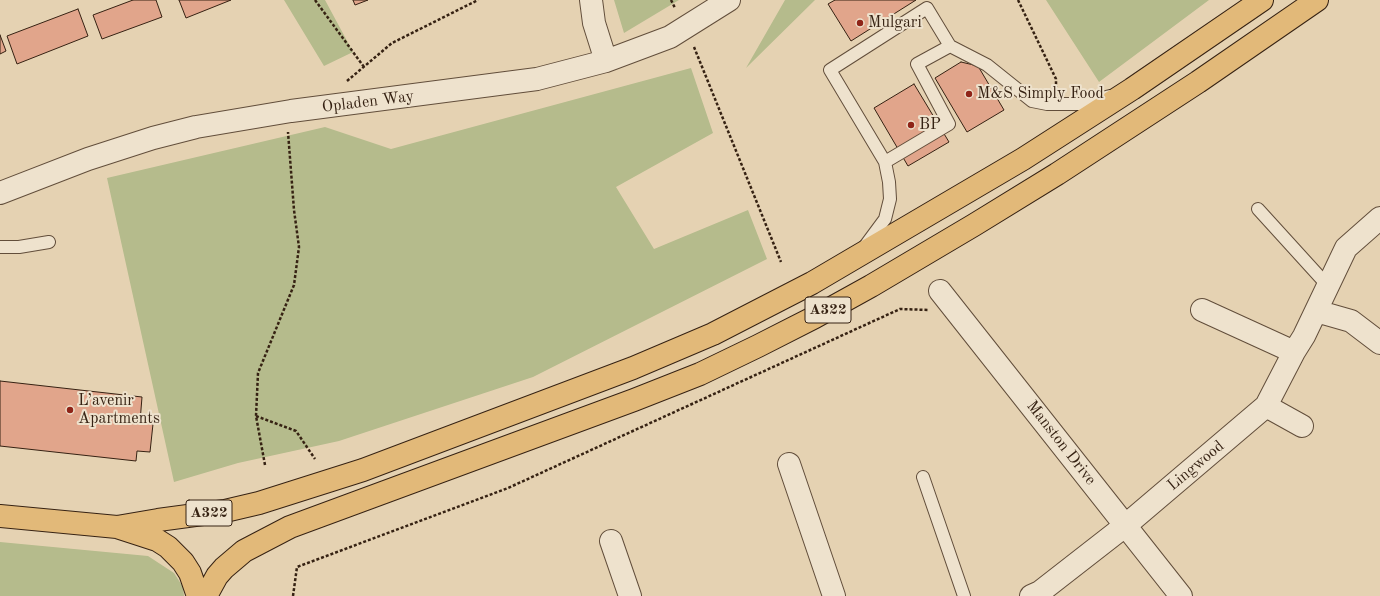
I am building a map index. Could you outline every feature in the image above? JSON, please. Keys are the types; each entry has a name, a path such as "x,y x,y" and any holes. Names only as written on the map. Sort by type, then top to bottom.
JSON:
{"highway":[{"name":"A322","path":"116,527 225,511 363,470 510,415 679,349 771,305 857,257 1016,162 1132,89 1262,0"},
{"name":"A322","path":"206,596 217,576 244,551 290,527 634,400 700,374 815,317 872,286 974,226 1057,174 1198,82 1318,0"},
{"name":"A322","path":"0,516 116,527 143,534 168,547 183,562 190,573 198,596"}],"street":[{"path":"591,0 594,23 606,61"},
{"name":"Opladen Way","path":"0,193 88,159 153,138 196,127 286,112 537,79 606,61 670,37 730,0"},
{"name":"Lingwood","path":"1031,596 1040,592 1126,525 1266,406 1304,336 1346,248 1380,218"},
{"name":"Manston Drive","path":"944,296 1181,596"},
{"path":"1202,310 1294,352"},
{"path":"1316,311 1351,321 1380,343"},
{"path":"1266,406 1302,426"},
{"path":"789,464 834,596"},
{"path":"611,541 630,596"}],"lane":[{"path":"857,257 885,220 890,199 889,182 884,162 830,70 927,8 950,46 987,65 1032,101 1047,104 1080,104 1132,89"},
{"path":"884,162 949,124 917,64 950,46"},
{"path":"1258,209 1328,286"},
{"path":"0,247 19,247 49,242"},
{"path":"923,477 964,596"}],"path":[{"path":"315,0 364,67"},
{"path":"343,84 392,43 478,0"},
{"path":"671,0 676,10"},
{"path":"1018,0 1056,79 1057,92"},
{"path":"694,47 781,262"},
{"path":"264,465 256,416 258,373 294,285 299,247 294,210 286,112"},
{"path":"293,596 298,567 508,488 900,309 934,311 944,296"},
{"path":"256,416 296,431 315,459"}],"green space":[{"path":"284,0 325,0 353,52 324,66"},
{"path":"614,0 679,0 624,33"},
{"path":"785,0 815,0 746,68"},
{"path":"1046,0 1209,0 1099,82"},
{"path":"691,68 713,133 616,187 654,249 748,210 767,259 533,377 339,441 238,463 174,482 107,178 325,127 391,149"},
{"path":"0,542 148,556 174,573 183,587 184,596 0,596"}],"building":[{"path":"133,0 156,0 162,17 102,39 93,15"},
{"path":"179,0 231,0 186,18"},
{"path":"353,0 368,0 355,5"},
{"name":"Mulgari","path":"835,0 916,0 851,41 828,4"},
{"path":"78,9 88,36 17,64 7,36"},
{"path":"0,35 6,51 0,54"},
{"name":"M&S Simply Food","path":"961,62 978,66 1004,110 967,132 935,78"},
{"name":"BP","path":"914,84 949,142 908,166 874,108"},
{"name":"L’avenir Apartments","path":"0,381 142,397 140,422 153,424 150,452 137,451 136,461 0,446"}],"place":[{"name":"Mulgari","path":"860,23"},
{"name":"M&S Simply Food","path":"969,94"},
{"name":"BP","path":"911,125"},
{"name":"L’avenir Apartments","path":"70,410"}]}
